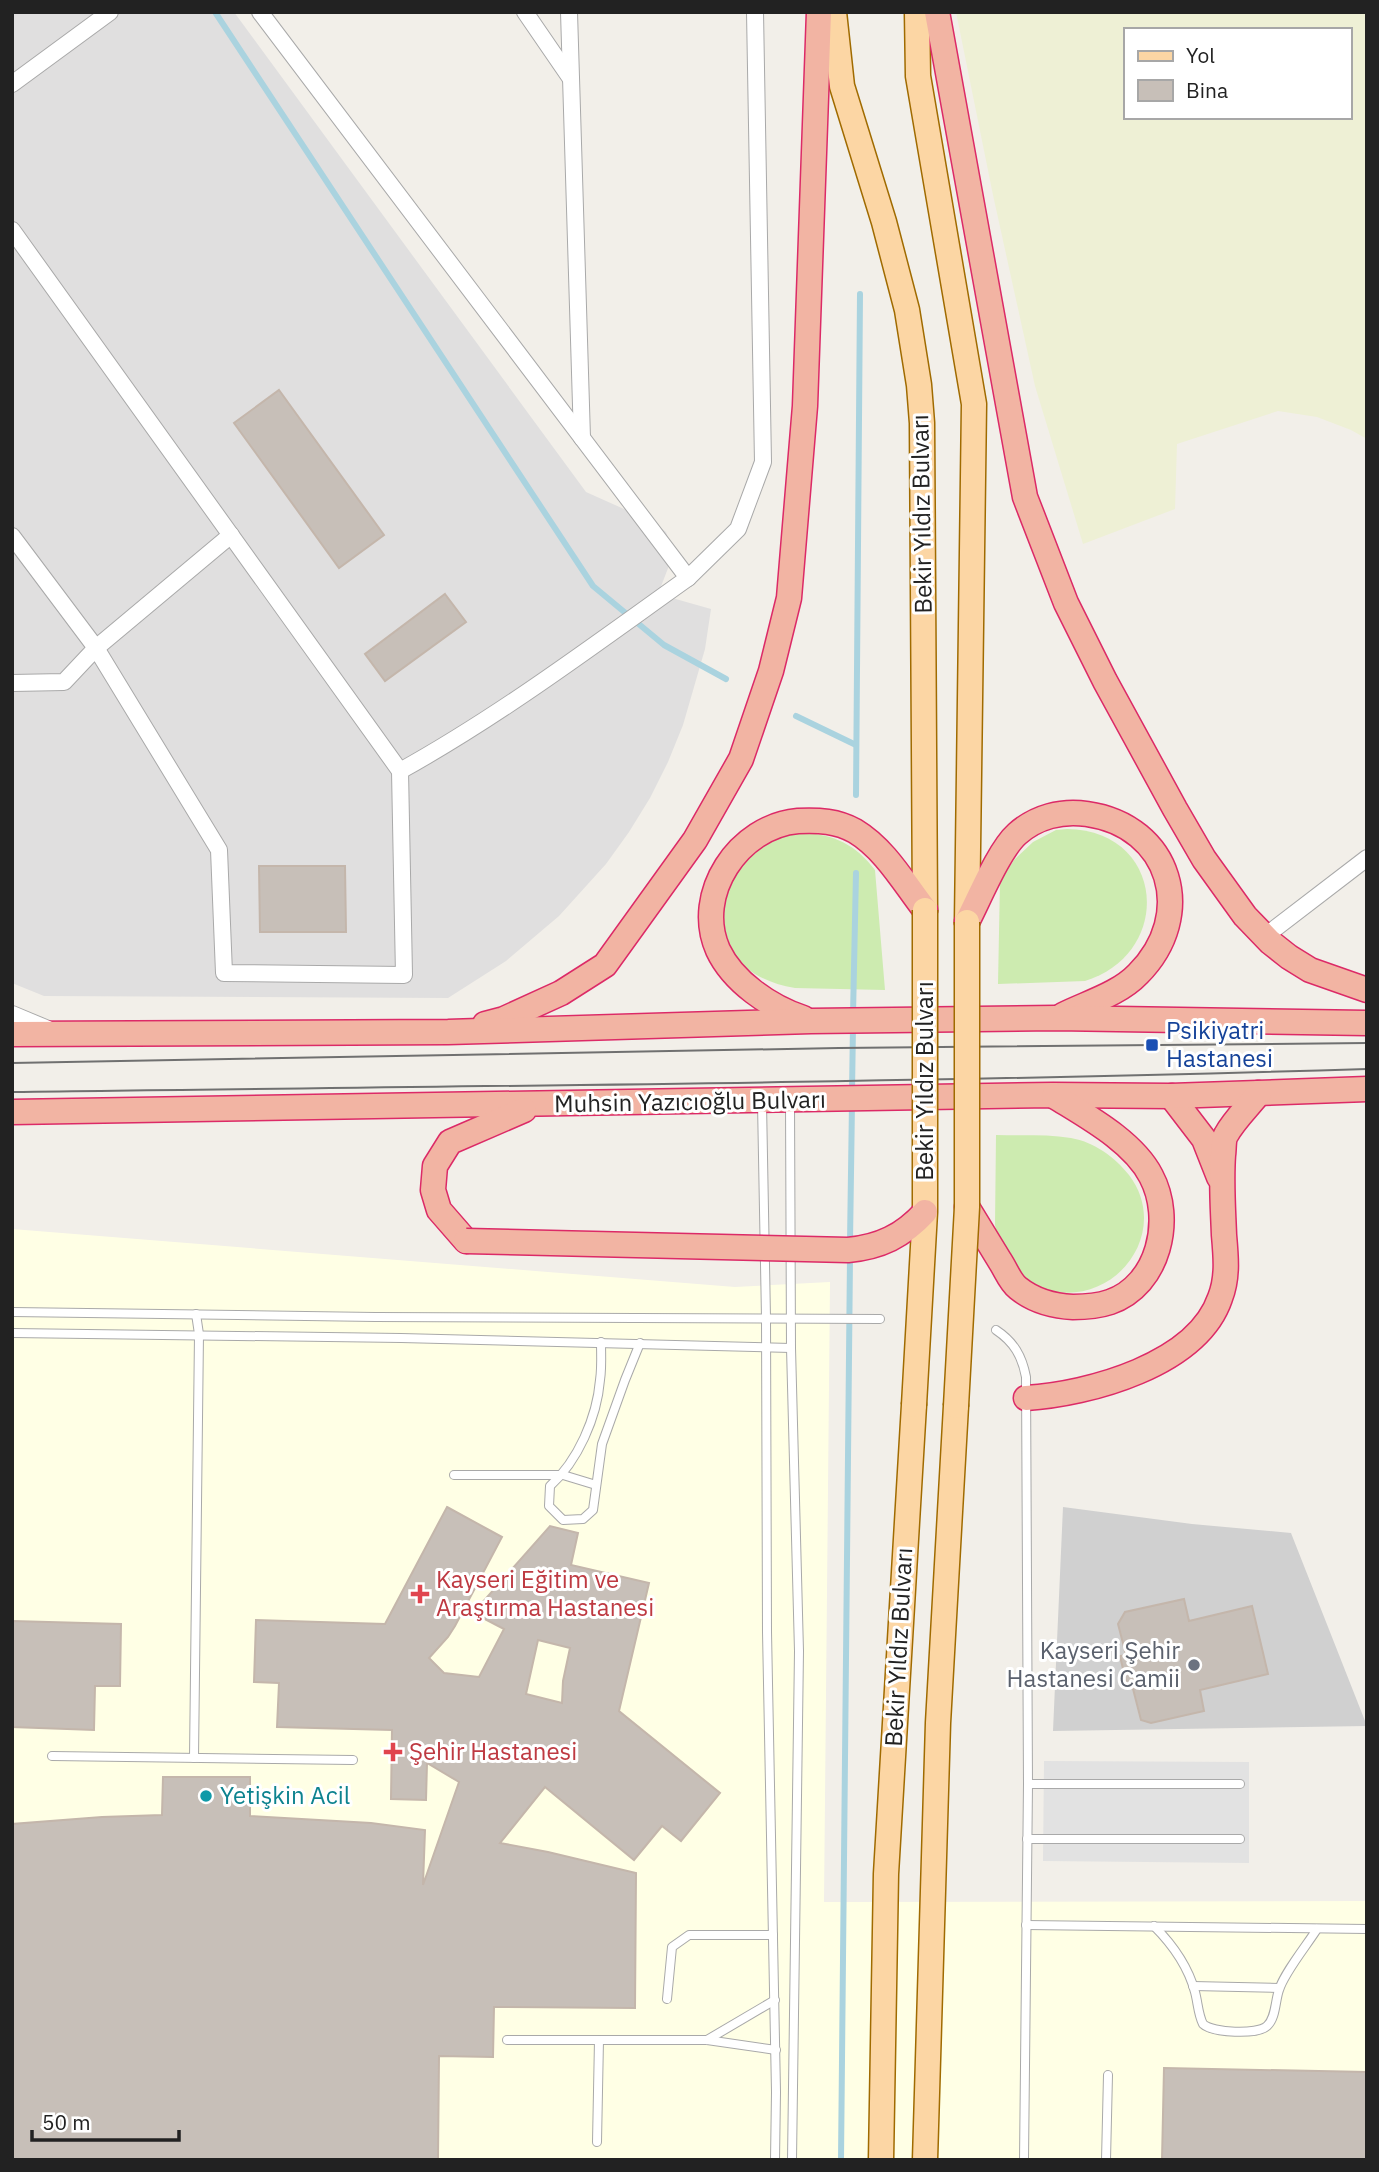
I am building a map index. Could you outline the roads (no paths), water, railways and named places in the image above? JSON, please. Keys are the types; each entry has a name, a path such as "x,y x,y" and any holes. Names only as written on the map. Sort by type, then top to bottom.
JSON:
{"highway":[{"path":"448,1032 504,1019 561,993 605,965 695,840 741,759 771,671 789,598 805,406 819,12"},
{"path":"937,12 1025,496 1066,603 1147,759 1204,859 1245,916 1264,937 1310,970 1367,990"},
{"path":"967,922 1008,843 1031,824 1056,814 1080,813 1118,821 1141,837 1164,869 1170,893 1168,921 1157,950 1136,976 1123,986 1056,1018"},
{"path":"811,1021 776,1006 746,985 724,961 715,939 712,914 717,887 727,865 747,843 769,828 792,822 820,820 843,826 856,832 880,851 925,910"},
{"path":"12,1034 448,1032 811,1021 1056,1018 1367,1023"},
{"name":"Muhsin Yazıcıoğlu Bulvarı","path":"12,1112 1053,1095 1171,1096 1367,1089"},
{"path":"1026,1398 1075,1392 1121,1379 1166,1356 1199,1333 1208,1323 1220,1301 1226,1274 1221,1181 1225,1136 1259,1093"},
{"path":"967,1207 1015,1286 1040,1300 1068,1307 1098,1305 1120,1298 1142,1278 1153,1259 1162,1231 1161,1204 1150,1175 1142,1162 1105,1128 1053,1095"},
{"path":"1171,1096 1204,1139 1221,1181"},
{"path":"537,1104 450,1142 435,1166 433,1190 439,1210 466,1241 848,1250 864,1249 892,1239 905,1232 925,1213"}],"main road":[{"name":"Bekir Yıldız Bulvarı","path":"834,12 842,86 897,266 907,310 922,423 925,1213 886,1874 881,2160"},
{"name":"Bekir Yıldız Bulvarı","path":"916,12 918,76 974,404 967,922 967,1207 938,1723 925,2160"}],"street":[{"path":"12,84 110,12"},
{"path":"260,12 688,578"},
{"path":"525,12 571,79"},
{"path":"569,12 582,438"},
{"path":"400,771 449,744 548,678 688,578 738,529 763,462 755,12"},
{"path":"12,230 400,771 404,975 223,973 219,850 96,648 12,536"},
{"path":"12,683 64,682 96,648 231,535"},
{"path":"1264,937 1367,858"},
{"path":"12,1014 60,1034"}],"lane":[{"path":"762,1100 767,1619 776,2050 775,2160"},
{"path":"790,1100 791,1348 799,1651 792,2160"},
{"path":"12,1312 880,1319"},
{"path":"194,1758 199,1335 196,1314"},
{"path":"996,1330 1006,1337 1020,1356 1026,1377 1028,1784 1024,2160"},
{"path":"12,1333 601,1342 791,1348"},
{"path":"601,1342 600,1382 586,1437 563,1475 551,1486 550,1506 563,1520 583,1519 593,1510 602,1444 640,1343"},
{"path":"454,1475 563,1475 596,1485"},
{"path":"52,1756 353,1760"},
{"path":"1028,1784 1240,1784"},
{"path":"1027,1839 1240,1839"},
{"path":"1026,1925 1367,1929"},
{"path":"1154,1926 1175,1950 1193,1986 1200,2019 1207,2028 1252,2032 1263,2029 1271,2021 1279,1988 1317,1929"},
{"path":"667,1999 671,1947 689,1935 773,1935"},
{"path":"1193,1986 1279,1988"},
{"path":"707,2040 775,2000"},
{"path":"507,2040 707,2040 776,2050"},
{"path":"597,2142 599,2040"},
{"path":"1106,2160 1108,2075"}],"waterway":[{"path":"215,12 593,586 664,645 726,679"},
{"path":"856,795 860,294"},
{"path":"796,716 856,745"},
{"path":"853,1015 856,873"},
{"path":"852,1092 853,1026"},
{"path":"850,1242 852,1103"},
{"path":"841,2160 850,1257"}],"tram line":[{"path":"12,1063 839,1048 1367,1043"},
{"path":"12,1092 859,1081 1367,1069"}],"place":[{"name":"Psikiyatri Hastanesi","path":"1152,1045"},
{"name":"Kayseri Eğitim ve Araştırma Hastanesi","path":"420,1594"},
{"name":"Kayseri Şehir Hastanesi Camii","path":"1194,1665"},
{"name":"Şehir Hastanesi","path":"393,1752"},
{"name":"Yetişkin Acil","path":"206,1796"}]}
